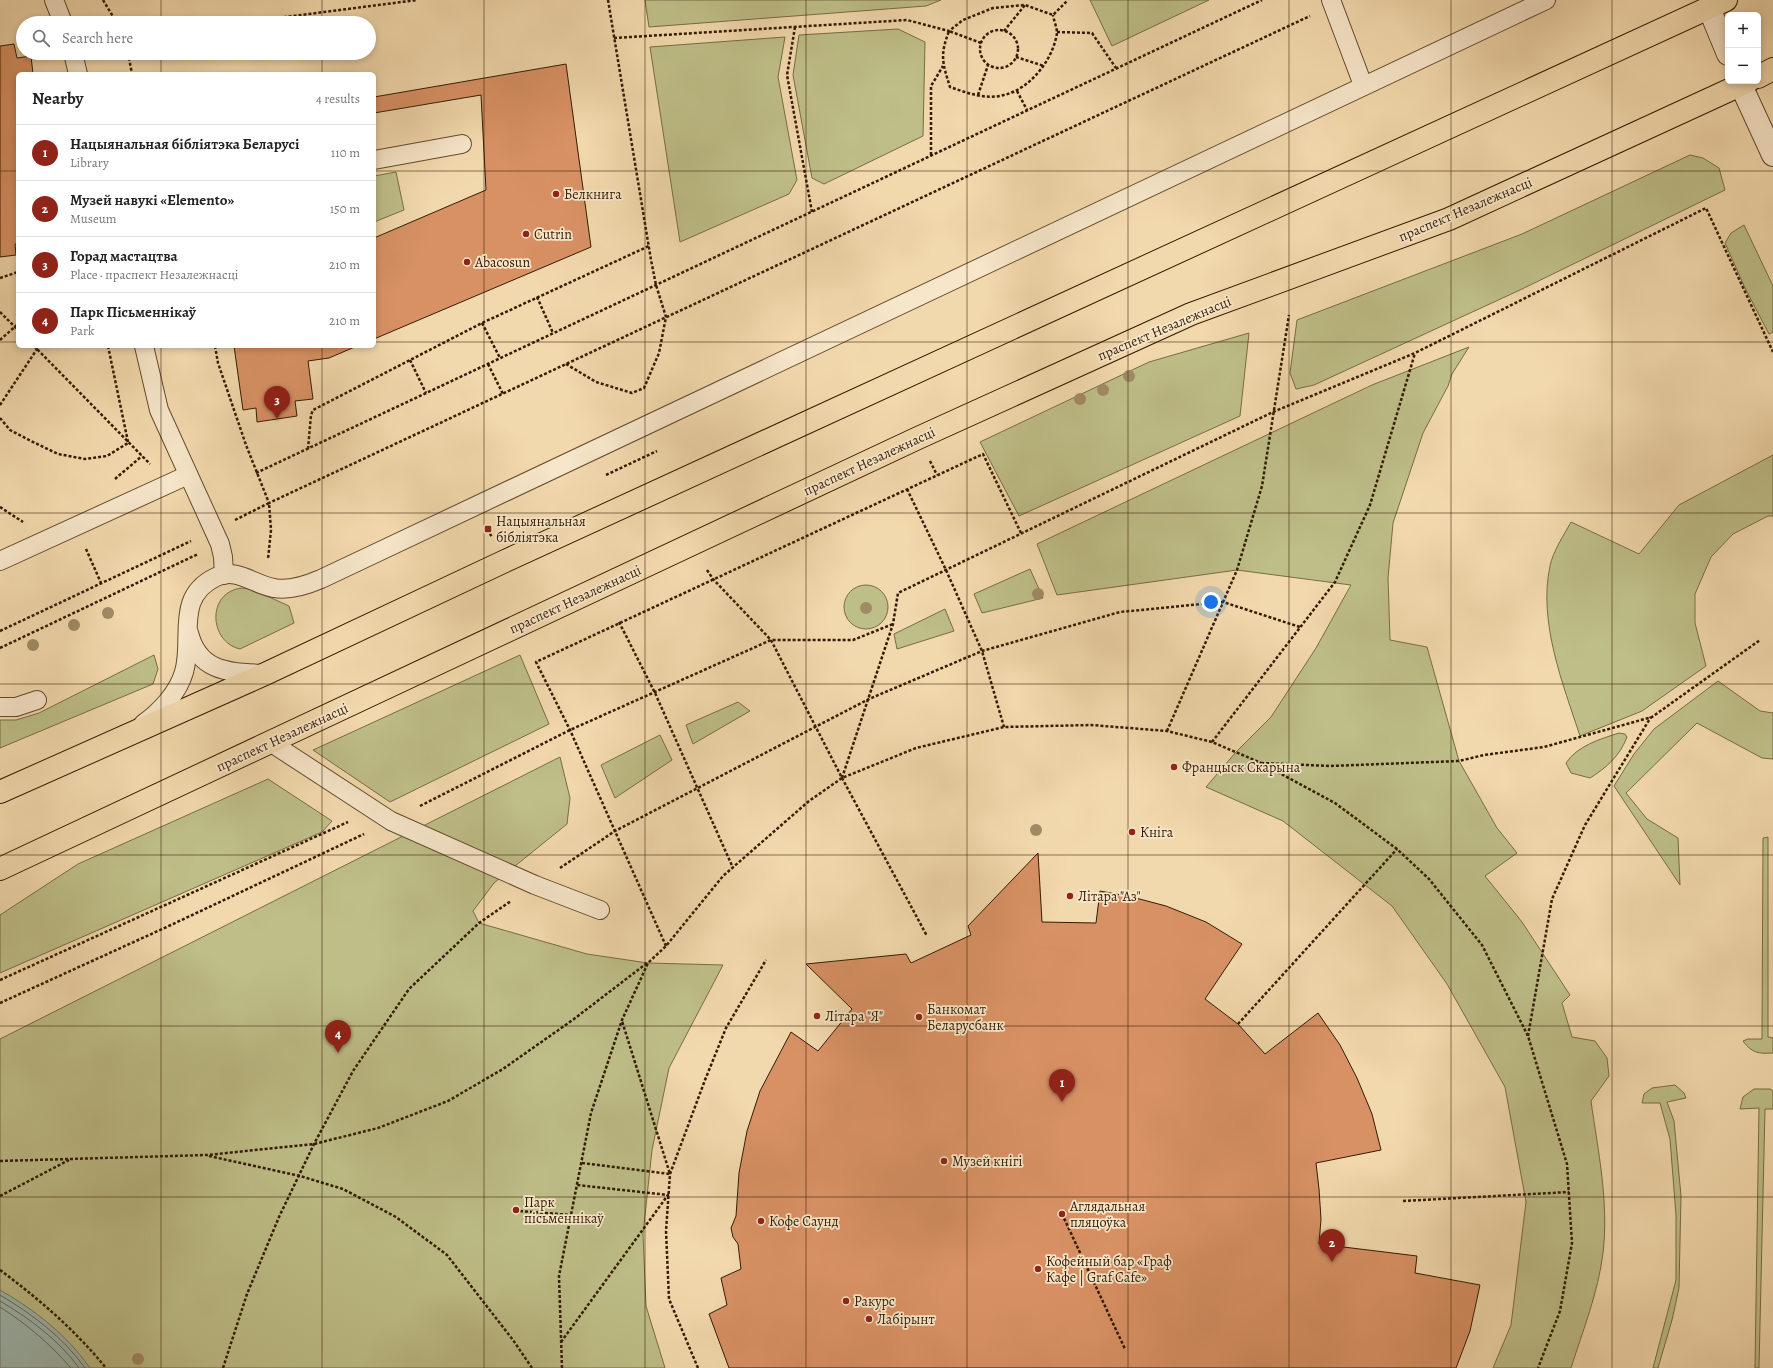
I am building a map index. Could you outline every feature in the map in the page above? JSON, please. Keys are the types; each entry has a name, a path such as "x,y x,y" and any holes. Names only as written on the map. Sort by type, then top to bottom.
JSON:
{"main road":[{"path":"0,792 265,674 503,562 1717,4"},
{"name":"праспект Незалежнасці","path":"1761,75 1773,70"},
{"name":"праспект Незалежнасці","path":"0,869 918,438 1190,314 1449,219 1741,84"}],"street":[{"path":"1717,4 1727,48"},
{"path":"1748,84 1773,155"}],"lane":[{"path":"54,0 60,16"},
{"path":"124,737 151,719 179,685 184,672 187,657 188,613 193,598 202,586 213,579 224,575 241,576 277,588 296,587 321,579 1363,85 1546,0"},
{"path":"1332,3 1363,85"},
{"path":"75,60 78,72"},
{"path":"376,160 462,144"},
{"path":"144,348 159,410 214,530 223,557 224,575"},
{"path":"0,561 188,475"},
{"path":"188,613 188,629 192,643 195,650 210,665 217,669 234,673 265,674"},
{"path":"0,707 16,707 37,700"},
{"path":"270,742 391,821 535,886 600,910"}],"path":[{"path":"104,0 113,16"},
{"path":"293,16 417,0"},
{"path":"566,364 596,382 632,394 644,388 659,353 666,317 656,285 608,0"},
{"path":"1053,15 1068,0"},
{"path":"256,473 1262,0"},
{"path":"214,530 1332,3"},
{"path":"1026,5 1053,15 1057,32 1053,47 1044,66 1028,83 1017,91 1002,96 972,95 950,87 943,66 942,48 949,31 963,20 993,8 1026,5"},
{"path":"1004,31 1026,5"},
{"path":"614,38 907,20 949,31 981,43"},
{"path":"795,27 787,76 812,212"},
{"path":"993,31 1004,31 1015,38 1017,44 1016,57 1007,66 1001,68 988,65 981,55 981,43 988,34 993,31"},
{"path":"1057,32 1092,33 1116,68"},
{"path":"1016,57 1044,66"},
{"path":"129,60 132,72"},
{"path":"978,95 988,65"},
{"path":"931,155 931,86 943,66"},
{"path":"1017,91 1027,110"},
{"path":"842,778 893,624 898,593 1273,412 1415,353 1706,208 1773,352"},
{"path":"308,449 311,415 313,410 482,322 649,246"},
{"path":"0,278 16,273"},
{"path":"537,297 553,333"},
{"path":"0,312 14,326 0,340"},
{"path":"1167,731 1237,570 1262,486 1289,315"},
{"path":"482,322 500,358"},
{"path":"0,406 38,348 128,443"},
{"path":"108,348 128,443"},
{"path":"214,348 218,363 256,473 269,503 271,530 266,559 272,561"},
{"path":"1212,742 1335,582 1370,505 1415,353"},
{"path":"410,360 426,393"},
{"path":"488,364 503,394"},
{"path":"0,418 10,430 58,454 86,459 107,456 128,443"},
{"path":"666,946 570,730 536,662 619,622 983,454 1021,533"},
{"path":"907,489 946,570 982,651 1004,727"},
{"path":"0,508 26,524"},
{"path":"0,631 196,538"},
{"path":"0,648 202,552"},
{"path":"706,570 771,640 842,778 927,936"},
{"path":"223,1368 247,1294 278,1217 300,1176 314,1144 353,1071 409,989 479,923 615,831 816,728 869,699 982,651 1120,612 1223,602 1300,627"},
{"path":"619,622 655,692 733,868"},
{"path":"0,1003 171,925 391,821 570,730 771,640 853,640 893,624"},
{"path":"1259,762 1330,766 1459,761 1484,755 1544,747 1652,717 1760,640"},
{"path":"1528,1036 1552,899 1585,825 1652,717"},
{"path":"0,1162 72,1158 207,1155 314,1144 378,1128 448,1101 503,1069 574,1019 648,962 666,946 723,876 809,801 842,778 916,748 1004,727 1091,725 1167,731 1212,742 1259,762 1335,803 1397,849 1429,879 1482,945 1528,1036 1567,1164 1572,1243 1560,1311 1538,1368"},
{"path":"0,980 355,819"},
{"path":"1238,1024 1397,849"},
{"path":"698,1368 669,1299 666,1231 670,1174 726,1028 766,960"},
{"path":"562,1368 559,1276 592,1113 622,1020 648,962"},
{"path":"622,1020 670,1174"},
{"path":"207,1155 300,1176 343,1189 396,1217 447,1255 514,1340 532,1368"},
{"path":"0,1196 72,1158"},
{"path":"582,1163 670,1174"},
{"path":"577,1185 668,1195"},
{"path":"1403,1201 1569,1192"},
{"path":"561,1342 668,1195"},
{"path":"520,1211 571,1215"},
{"path":"1062,1214 1125,1349"},
{"path":"0,1270 57,1315 84,1341 106,1368"}],"green space":[{"path":"645,0 941,0 926,6 649,27"},
{"path":"1090,0 1209,0 1112,46"},
{"path":"898,29 925,42 923,136 824,184 812,178 793,75 799,35"},
{"path":"785,37 778,77 797,180 789,194 680,242 650,47"},
{"path":"1690,155 1703,158 1719,168 1725,190 1520,290 1314,385 1296,389 1290,373 1297,320 1522,234"},
{"path":"396,172 404,210 376,221 376,176"},
{"path":"1744,225 1773,286 1773,332 1769,334 1745,288 1725,243 1731,233"},
{"path":"1249,333 1240,416 1019,516 980,442 1149,362"},
{"path":"1469,347 1452,374 1448,386 1423,433 1393,523 1388,578 1390,640 1427,647 1459,761 1497,828 1517,853 1485,876 1522,922 1570,995 1562,1003 1572,1037 1595,1041 1607,1058 1609,1076 1591,1101 1604,1196 1605,1215 1603,1253 1594,1297 1571,1368 1493,1368 1511,1325 1526,1202 1505,1087 1447,984 1392,906 1283,821 1206,787 1236,752 1271,717 1316,648 1351,585 1237,570 1057,595 1037,544 1372,385"},
{"path":"1773,455 1773,516 1768,516 1733,534 1711,557 1695,594 1695,623 1706,666 1642,711 1580,736 1566,695 1554,652 1547,609 1547,587 1551,560 1571,522 1639,554 1679,505"},
{"path":"1030,569 1043,598 982,613 974,594"},
{"path":"866,585 878,589 884,595 888,607 884,619 878,625 866,629 854,625 848,619 844,607 848,595 854,589"},
{"path":"242,588 254,590 289,606 294,623 240,649 230,645 222,637 218,628 216,617 217,607 222,598 230,591"},
{"path":"945,609 954,631 897,649 894,634"},
{"path":"154,655 158,669 153,684 0,748 0,720 16,720 39,713"},
{"path":"520,655 549,724 390,802 313,750"},
{"path":"1718,681 1760,711 1773,713 1773,759 1762,758 1697,723 1626,793 1647,819 1678,838 1680,885 1614,786 1634,754 1654,729"},
{"path":"738,702 750,711 693,744 686,725"},
{"path":"1619,733 1625,734 1627,737 1621,750 1607,766 1590,778 1571,773 1566,763 1576,752 1590,744"},
{"path":"660,735 672,760 615,798 601,765"},
{"name":"Парк пісьменнікаў","path":"560,757 570,798 567,824 494,883 473,911 479,923 587,954 648,963 723,965 669,1068 652,1150 643,1234 646,1306 665,1368 0,1368 0,1039"},
{"path":"268,779 332,821 322,832 0,973 0,915 78,864"},
{"path":"1768,837 1768,1037 1773,1038 1773,1053 1763,1053 1752,1050 1743,1041 1748,1039 1762,1039 1763,838"},
{"path":"1675,1085 1684,1093 1686,1098 1667,1102 1674,1121 1681,1196 1679,1288 1672,1320 1658,1368 1653,1368 1676,1280 1676,1215 1670,1139 1660,1103 1642,1103 1644,1094 1652,1088"},
{"path":"1754,1089 1770,1089 1773,1091 1773,1109 1765,1109 1759,1368 1755,1368 1759,1108 1740,1109 1743,1097"}],"water":[{"path":"0,1290 26,1306 50,1324 81,1356 90,1368 0,1368"}],"building":[{"path":"14,44 16,60 31,60 33,72 16,72 16,255 0,257 0,46"},
{"path":"566,64 591,247 376,338 376,237 486,190 481,95 376,113 376,97"},
{"path":"234,348 352,348 329,358 308,361 313,399 295,401 297,416 257,422 256,408 243,410"},
{"path":"1038,853 1042,922 1096,923 1100,891 1132,897 1166,906 1206,922 1242,944 1205,999 1238,1024 1265,1054 1318,1013 1340,1045 1357,1078 1372,1114 1381,1150 1316,1163 1321,1219 1319,1244 1417,1256 1415,1273 1480,1285 1470,1331 1456,1368 729,1368 709,1314 727,1305 721,1278 741,1269 738,1244 733,1237 731,1228 736,1216 739,1173 747,1131 760,1091 791,1032 818,1051 852,1009 806,964 906,954 911,963 971,935 968,926"}],"place":[{"name":"Белкнига","path":"556,194"},
{"name":"Cutrin","path":"526,234"},
{"name":"Abacosun","path":"467,262"},
{"name":"Горад мастацтва","path":"277,419"},
{"name":"Нацыянальная бібліятэка","path":"488,529"},
{"name":"Францыск Скарына","path":"1174,767"},
{"name":"Кніга","path":"1132,832"},
{"name":"Літара \"Аз\"","path":"1070,896"},
{"name":"Літара \"Я\"","path":"817,1016"},
{"name":"Банкомат Беларусбанк","path":"919,1017"},
{"name":"Парк Пісьменнікаў","path":"338,1053"},
{"name":"Нацыянальная бібліятэка Беларусі","path":"1062,1102"},
{"name":"Музей кнігі","path":"944,1161"},
{"name":"Парк пісьменнікаў","path":"516,1210"},
{"name":"Аглядальная пляцоўка","path":"1062,1214"},
{"name":"Кофе Саунд","path":"761,1221"},
{"name":"Музей навукі «Elemento»","path":"1332,1262"},
{"name":"Кофейный бар «Граф Кафе | Graf Cafe»","path":"1038,1269"},
{"name":"Ракурс","path":"846,1301"},
{"name":"Лабірынт","path":"869,1319"}]}
